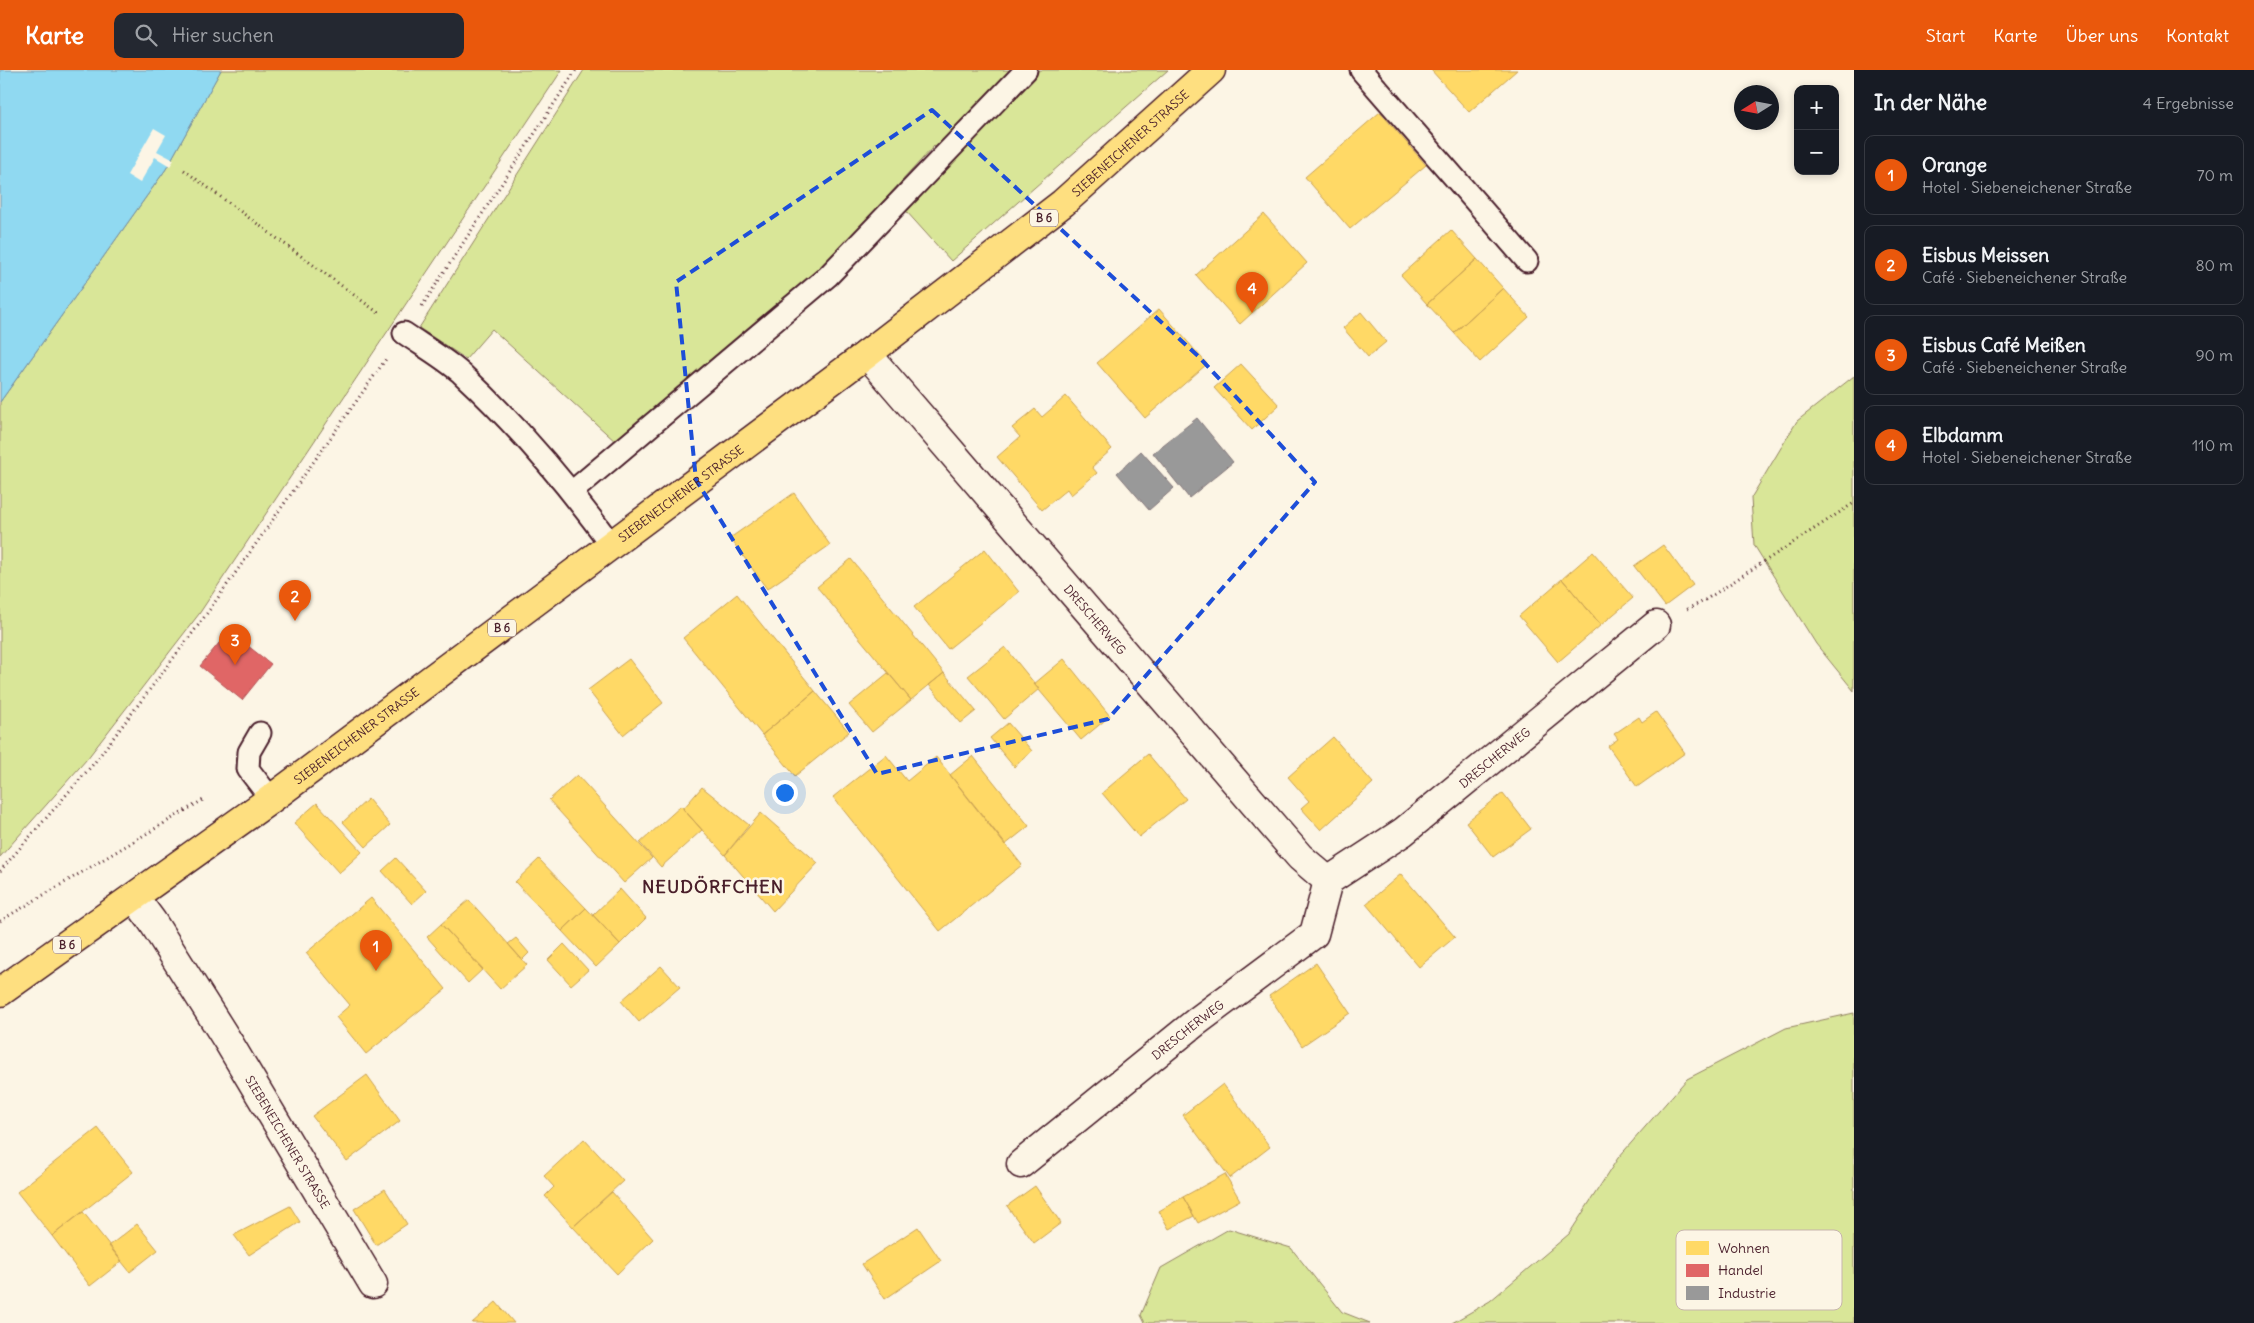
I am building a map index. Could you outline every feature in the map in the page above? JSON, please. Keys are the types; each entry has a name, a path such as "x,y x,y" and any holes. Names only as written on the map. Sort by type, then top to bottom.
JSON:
{"main road":[{"name":"SIEBENEICHENER STRASSE","path":"0,992 135,898 271,799 867,354 1063,203 1211,70"}],"street":[{"name":"DRESCHERWEG","path":"867,354 1300,857 1328,881"},
{"name":"DRESCHERWEG","path":"1021,1164 1196,1022 1314,934 1328,881 1403,832 1656,625"},
{"name":"SIEBENEICHENER STRASSE","path":"135,898 152,921 229,1043 358,1262 373,1284"}],"lane":[{"path":"573,491 828,276 1026,70"},
{"path":"1361,70 1527,261"},
{"path":"404,332 460,372 573,491 612,546"},
{"path":"260,733 249,752 248,769 271,799"}],"path":[{"path":"0,871 95,762 203,619 404,332 576,70"},
{"path":"184,170 404,332"},
{"path":"1656,625 1702,602 1854,503"},
{"path":"0,921 229,784 248,769"}],"highlighted area":[{"path":"932,110 1199,357 1315,482 1108,719 877,774 696,480 676,282"}],"green space":[{"path":"221,70 562,70 199,614 87,759 0,857 0,402 166,169"},
{"path":"584,70 1168,70 951,261 906,211 951,160 934,146 821,269 617,443 492,329 466,359 419,328"},
{"path":"1854,376 1854,691 1816,644 1754,545 1751,498 1797,421"},
{"path":"1854,1013 1854,1323 1452,1323 1490,1301 1569,1234 1618,1158 1687,1079 1786,1028"},
{"path":"1229,1229 1291,1248 1342,1312 1370,1323 1145,1323 1141,1315 1161,1268"}],"water":[{"path":"0,70 221,70 166,169 0,402"}],"pier":[{"path":"154,128 166,135 157,151 174,160 170,166 155,157 140,183 127,175"}],"building: Wohnen":[{"path":"1431,70 1517,70 1469,112"},
{"path":"1380,112 1426,165 1350,229 1305,177"},
{"path":"1264,214 1307,263 1240,324 1196,275"},
{"path":"1451,230 1477,259 1427,304 1401,275"},
{"path":"1477,259 1503,288 1454,333 1427,304"},
{"path":"1503,288 1529,317 1480,362 1454,333"},
{"path":"1159,309 1207,364 1145,418 1097,363"},
{"path":"1361,312 1386,342 1368,357 1343,328"},
{"path":"1241,364 1279,405 1252,430 1214,388"},
{"path":"1066,396 1112,449 1092,467 1097,473 1071,495 1067,489 1042,510 997,457 1020,437 1012,428 1035,409 1042,417"},
{"path":"794,493 830,545 767,589 730,538"},
{"path":"1663,545 1693,585 1665,606 1634,566"},
{"path":"985,549 1019,592 948,649 914,607"},
{"path":"1593,552 1633,598 1601,625 1562,579"},
{"path":"851,559 944,673 911,700 817,587"},
{"path":"1562,579 1601,625 1558,662 1519,616"},
{"path":"737,594 815,691 762,735 683,638"},
{"path":"1005,647 1039,689 1004,719 968,676"},
{"path":"629,659 663,703 623,735 588,690"},
{"path":"1064,659 1110,716 1081,740 1034,684"},
{"path":"888,673 911,700 872,732 849,705"},
{"path":"944,673 976,711 961,723 929,685"},
{"path":"815,691 849,732 795,776 762,735"},
{"path":"1656,712 1685,753 1637,787 1608,746 1618,739 1614,734 1639,717 1642,722"},
{"path":"1008,723 1032,751 1014,767 990,738"},
{"path":"1333,737 1373,783 1321,830 1301,808 1309,801 1288,777"},
{"path":"1148,754 1186,799 1139,837 1102,793"},
{"path":"886,755 907,781 936,757 1022,865 940,931 833,797"},
{"path":"973,756 1029,826 1005,845 950,775"},
{"path":"577,775 652,858 624,883 549,800"},
{"path":"702,787 749,825 725,855 683,809"},
{"path":"1503,793 1531,829 1493,857 1466,822"},
{"path":"368,799 390,825 366,847 343,822"},
{"path":"317,803 362,852 339,873 294,823"},
{"path":"681,806 702,830 661,867 640,843"},
{"path":"761,813 818,863 773,911 725,855"},
{"path":"396,858 426,891 412,904 382,871"},
{"path":"539,859 586,908 562,931 515,882"},
{"path":"1401,874 1455,937 1419,967 1366,904"},
{"path":"620,889 646,918 620,944 593,915"},
{"path":"371,898 446,989 366,1054 336,1017 350,1005 306,953"},
{"path":"469,900 527,965 500,989 441,924"},
{"path":"586,908 620,944 596,967 562,931"},
{"path":"441,924 483,969 468,983 427,937"},
{"path":"516,938 529,953 522,960 508,944"},
{"path":"564,944 588,970 571,985 548,960"},
{"path":"1316,963 1350,1013 1302,1046 1269,996"},
{"path":"661,966 680,987 639,1022 621,1001"},
{"path":"367,1075 400,1121 347,1161 312,1116"},
{"path":"1223,1084 1270,1147 1230,1178 1183,1115"},
{"path":"98,1128 133,1172 52,1236 17,1192"},
{"path":"584,1139 623,1181 573,1227 545,1196 554,1187 544,1176"},
{"path":"1225,1174 1240,1200 1198,1223 1183,1197"},
{"path":"1035,1186 1061,1223 1034,1243 1007,1206"},
{"path":"385,1189 407,1224 376,1245 354,1209"},
{"path":"612,1192 653,1239 617,1274 573,1227"},
{"path":"1183,1197 1194,1216 1169,1229 1159,1211"},
{"path":"290,1206 300,1222 249,1255 234,1235"},
{"path":"83,1212 122,1261 90,1286 52,1236"},
{"path":"137,1224 158,1250 130,1272 109,1246"},
{"path":"918,1227 941,1261 885,1299 862,1264"},
{"path":"496,1302 514,1323 472,1323"}],"building: Handel":[{"path":"229,631 271,664 242,700 200,666"}],"building: Industrie":[{"path":"1197,418 1233,462 1189,498 1153,453"},
{"path":"1141,451 1174,488 1149,510 1117,473"}],"place":[{"name":"Elbdamm","path":"1252,313"},
{"name":"Eisbus Meissen","path":"295,621"},
{"name":"Eisbus Café Meißen","path":"235,665"},
{"name":"Orange","path":"376,971"}],"district":[{"name":"NEUDÖRFCHEN","path":"713,886"}]}
